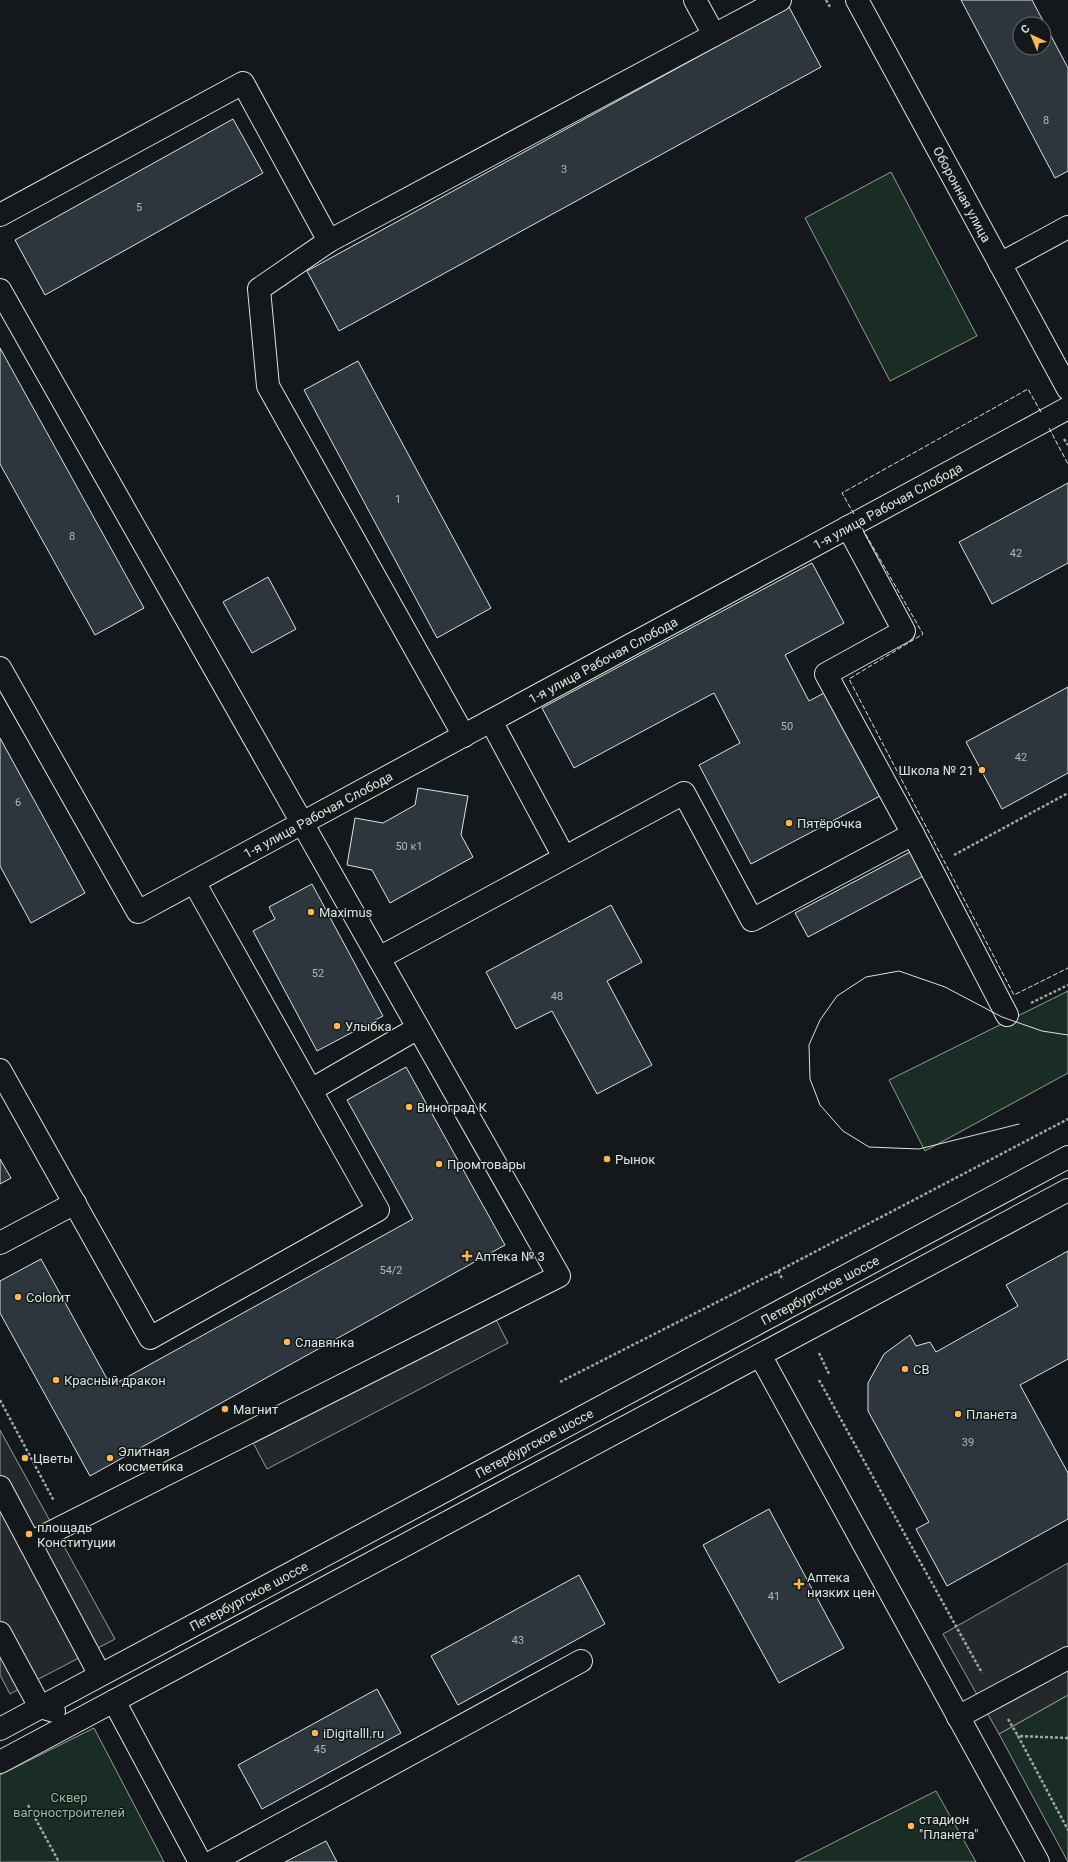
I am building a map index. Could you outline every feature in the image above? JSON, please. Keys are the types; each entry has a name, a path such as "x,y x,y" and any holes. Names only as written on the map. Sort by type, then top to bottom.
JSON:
{"main road":[{"path":"695,0 714,35"},
{"path":"464,736 268,386 259,289 329,241 780,0"},
{"name":"Оборонная улица","path":"857,0 1068,389"},
{"path":"0,215 242,83 329,241"},
{"path":"1000,264 1068,227"},
{"path":"0,290 558,1276 30,1543"},
{"name":"1-я улица Рабочая Слобода","path":"0,668 138,912 1068,408"},
{"path":"848,527 904,631 826,674 930,866 1007,1015"},
{"path":"491,721 564,857"},
{"path":"378,958 684,793 752,920 913,834"},
{"path":"0,1070 150,1338 378,1210 194,882"},
{"path":"311,1090 418,1028"},
{"name":"Петербургское шоссе","path":"0,1729 1068,1157"},
{"path":"0,1762 1068,1190"},
{"path":"0,1242 75,1203"},
{"path":"746,1330 1038,1862"},
{"path":"0,1487 100,1675 82,1718"},
{"path":"0,1634 40,1707 82,1718"},
{"path":"958,1716 1068,1658"},
{"path":"212,1862 581,1660"},
{"path":"114,1701 200,1862"}],"path":[{"path":"930,866 944,861 1068,793"},
{"path":"1007,1015 1068,985"},
{"path":"560,1382 786,1267 1068,1119"},
{"path":"818,1380 1018,1736 1068,1830"},
{"path":"0,1400 56,1505"},
{"path":"1018,1736 1068,1738"},
{"path":"28,1804 60,1862"}],"green space":[{"path":"891,172 977,336 890,381 805,218"},
{"path":"1068,991 1068,1073 925,1151 889,1080"},
{"path":"1068,1695 1068,1862 999,1734"},
{"name":"Сквер вагоностроителей","path":"94,1728 164,1862 0,1862 0,1775"},
{"name":"стадион \"Планета\"","path":"936,1791 976,1862 795,1862"}],"shaded area":[{"path":"489,1306 508,1343 267,1469 248,1433"},
{"name":"площадь Конституции","path":"0,1430 115,1639 10,1694 0,1675"},
{"path":"1068,1563 1068,1695 999,1734 943,1634"}],"building":[{"path":"961,0 1032,0 1040,16 1012,16 1012,56 1052,56 1052,38 1068,68 1068,171 1055,178"},
{"path":"789,7 821,67 339,331 307,271"},
{"path":"233,119 263,173 45,295 15,240"},
{"path":"0,348 144,608 95,635 0,464"},
{"path":"358,361 491,608 437,638 304,390"},
{"path":"1068,483 1068,563 992,604 959,542"},
{"path":"812,563 844,623 785,655 809,701 826,692 880,796 751,864 699,765 740,743 714,693 574,768 542,708"},
{"path":"268,577 296,629 252,653 223,602"},
{"path":"1068,687 1068,773 1002,809 966,742"},
{"path":"0,738 85,893 31,923 0,866"},
{"path":"418,788 468,796 461,835 473,857 390,903 372,870 347,865 355,818 383,823 415,805"},
{"path":"914,850 927,874 808,937 795,913"},
{"path":"312,884 383,1016 317,1051 253,931 275,919 269,907"},
{"path":"611,905 642,962 607,981 652,1065 597,1094 552,1011 516,1029 486,972"},
{"path":"406,1067 505,1245 90,1476 0,1313 0,1281 41,1259 111,1386 413,1219 347,1100"},
{"path":"0,1159 11,1178 0,1184"},
{"path":"1068,1251 1068,1359 1020,1385 1068,1473 1068,1519 947,1586 916,1529 929,1522 868,1411 868,1383 884,1354 910,1335 916,1346 930,1342 936,1352 1018,1306 1006,1285"},
{"path":"769,1509 844,1648 779,1683 703,1545"},
{"path":"579,1575 605,1624 458,1705 431,1656"},
{"path":"377,1689 401,1733 262,1809 238,1765"},
{"path":"326,1841 337,1862 285,1862"}],"tram line":[{"path":"1019,1124 919,1149 869,1147 843,1131 820,1105 810,1079 809,1045 820,1020 837,996 866,977 899,971 945,987 1002,1017 1042,1031 1068,1035"}],"fence":[{"path":"854,514 842,493 1028,389 1042,414"},
{"path":"1049,428 1068,464"},
{"path":"862,528 923,634 849,679 1014,995 1068,968"}],"place":[{"name":"Школа № 21","path":"982,770"},
{"name":"Пятёрочка","path":"789,823"},
{"name":"Maximus","path":"311,912"},
{"name":"Улыбка","path":"337,1026"},
{"name":"Виноград К","path":"409,1107"},
{"name":"Рынок","path":"607,1159"},
{"name":"Промтовары","path":"439,1164"},
{"name":"Аптека № 3","path":"467,1256"},
{"name":"Colorит","path":"18,1297"},
{"name":"Славянка","path":"287,1342"},
{"name":"СВ","path":"905,1369"},
{"name":"Красный дракон","path":"56,1380"},
{"name":"Магнит","path":"225,1409"},
{"name":"Планета","path":"958,1414"},
{"name":"Цветы","path":"25,1458"},
{"name":"Элитная косметика","path":"110,1458"},
{"name":"площадь Конституции","path":"29,1534"},
{"name":"Аптека низких цен","path":"799,1584"},
{"name":"iDigitalll.ru","path":"315,1733"},
{"name":"стадион \"Планета\"","path":"911,1826"}]}
